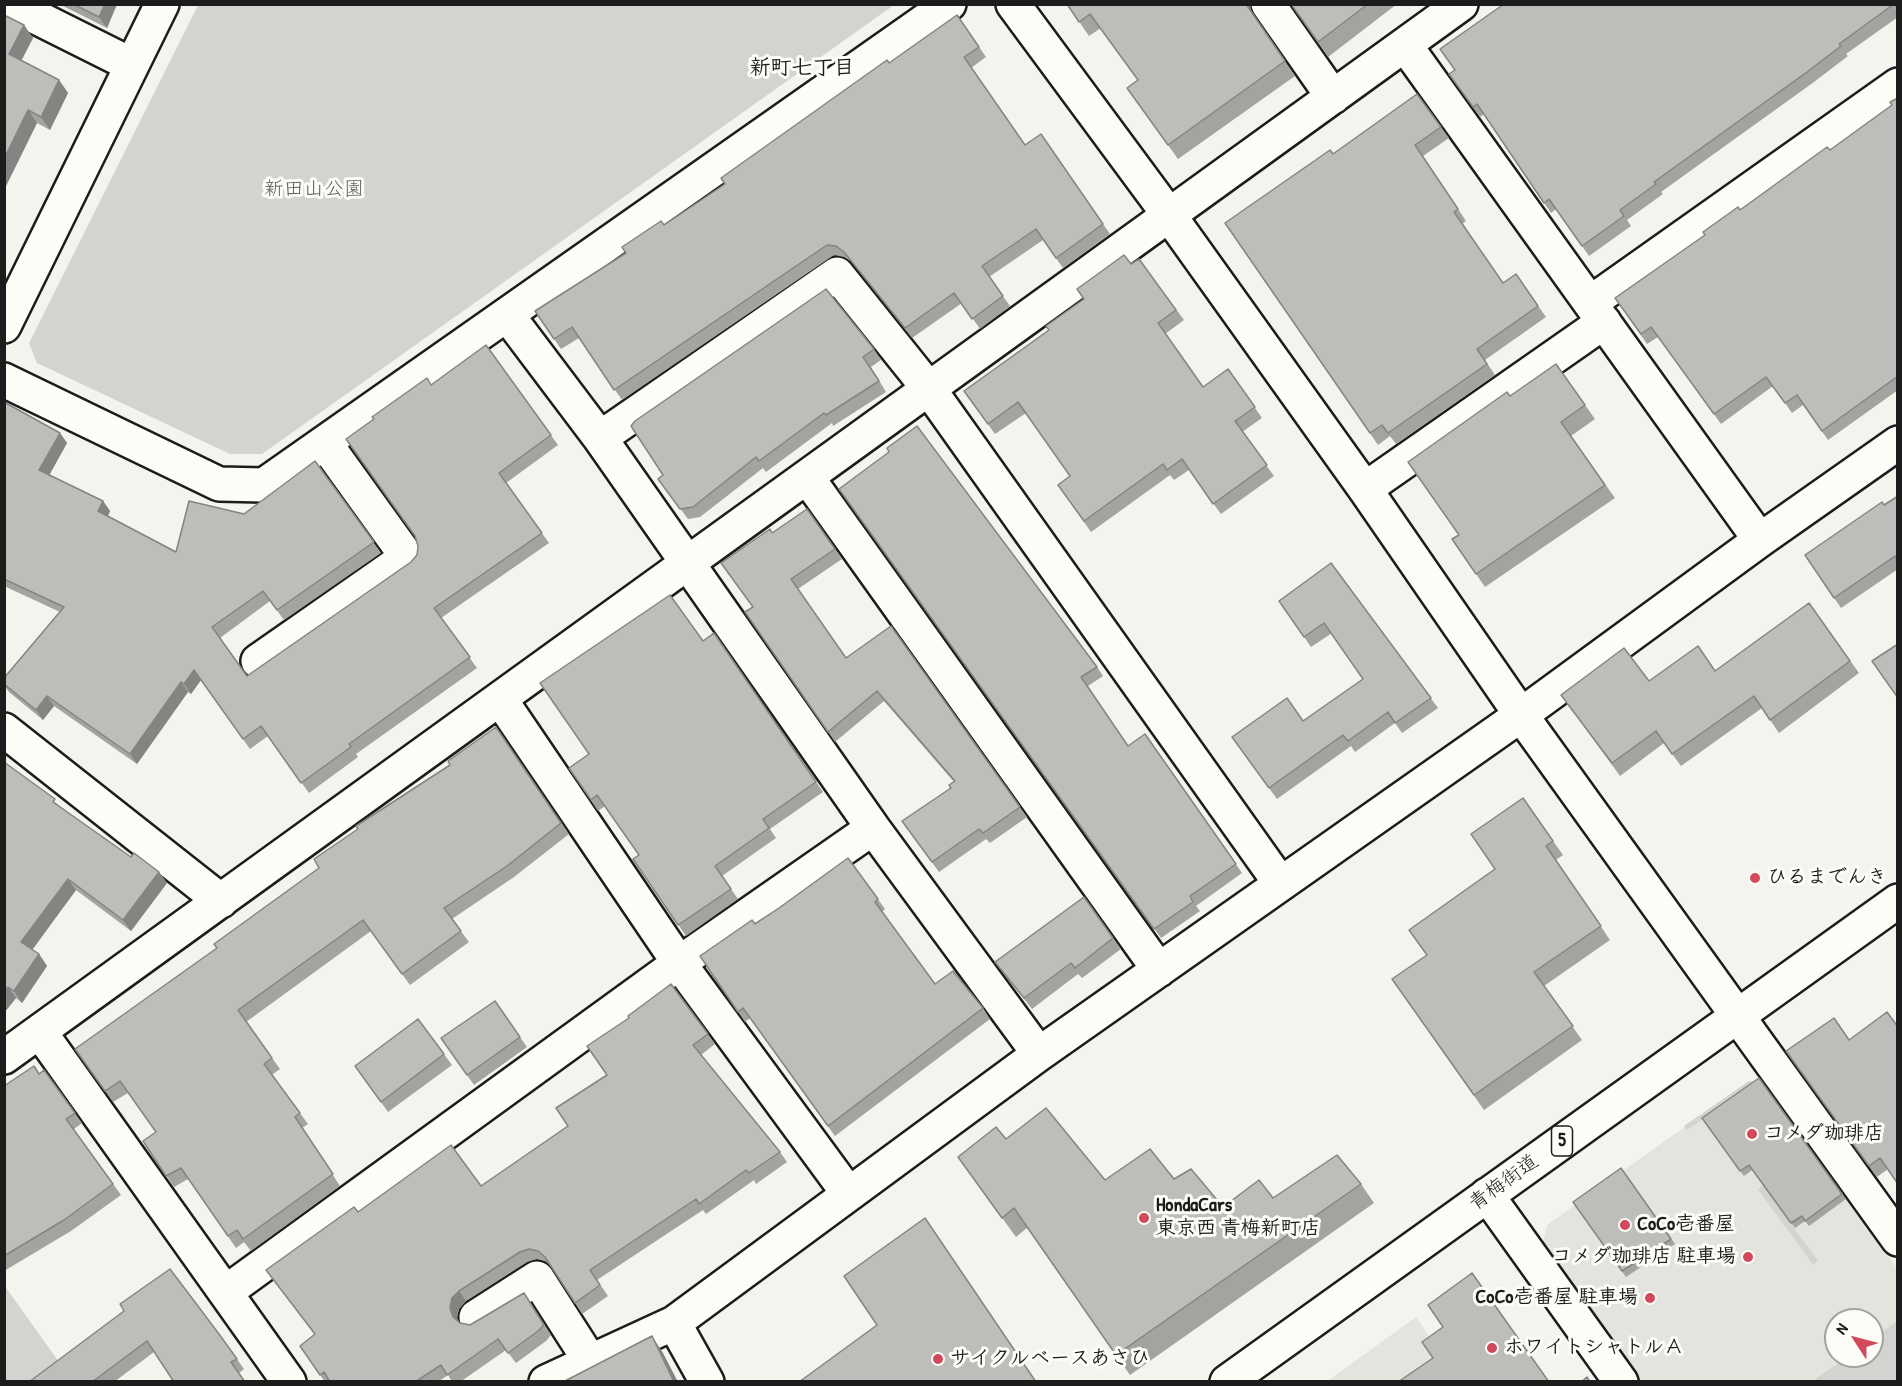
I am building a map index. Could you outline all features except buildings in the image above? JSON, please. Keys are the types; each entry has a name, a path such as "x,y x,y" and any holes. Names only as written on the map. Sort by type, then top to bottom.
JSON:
{"street":[{"path":"10,4 132,65"},
{"path":"4,326 162,4"},
{"path":"4,380 219,484 264,485 508,316 949,4"},
{"path":"1013,4 1365,489 1521,715 1898,1239"},
{"path":"1268,4 1333,97"},
{"path":"4,1057 1461,4"},
{"path":"1405,45 1760,540"},
{"path":"1365,489 1898,85"},
{"path":"600,438 837,274 929,389 1280,882"},
{"path":"508,316 600,438 873,828 1040,1054"},
{"path":"258,662 407,557 325,442"},
{"path":"546,1382 674,1323 1040,1054 1280,882 1521,715 1760,540 1898,443"},
{"path":"807,477 1159,970"},
{"path":"500,699 679,963 848,1193"},
{"path":"4,730 221,901"},
{"path":"226,1292 679,963 873,828"},
{"name":"青梅街道","path":"1227,1382 1898,901"},
{"path":"40,1032 289,1382"},
{"path":"1487,1195 1621,1382"},
{"path":"476,1317 537,1278 590,1360"},
{"path":"674,1323 707,1382"}],"shaded area":[{"path":"1749,1081 1767,1084 1897,1268 1897,1321 1884,1330 1884,1308 1824,1308 1824,1368 1831,1368 1812,1381 1641,1381 1543,1244 1547,1225"},
{"path":"1416,1317 1460,1381 1326,1382"}],"green space":[{"name":"新田山公園","path":"198,4 894,5 262,454 230,454 37,363 29,343"},
{"path":"1749,1081 1767,1084 1796,1127 1793,1130 1703,1119 1687,1130 1684,1126"},
{"path":"1763,1185 1818,1261 1813,1265 1758,1189"},
{"path":"4,1285 59,1362 31,1381 5,1381"},
{"path":"1897,1321 1897,1381 1812,1381 1831,1368 1884,1368 1884,1330"}],"place":[{"name":"ひるまでんき","path":"1755,878"},
{"name":"コメダ珈琲店","path":"1752,1134"},
{"name":"HondaCars 東京西 青梅新町店","path":"1144,1218"},
{"name":"CoCo壱番屋","path":"1625,1225"},
{"name":"コメダ珈琲店 駐車場","path":"1748,1257"},
{"name":"CoCo壱番屋 駐車場","path":"1650,1298"},
{"name":"ホワイトシャトルＡ","path":"1492,1348"},
{"name":"サイクルベースあさひ","path":"938,1359"}],"district":[{"name":"新町七丁目","path":"802,68"}]}
